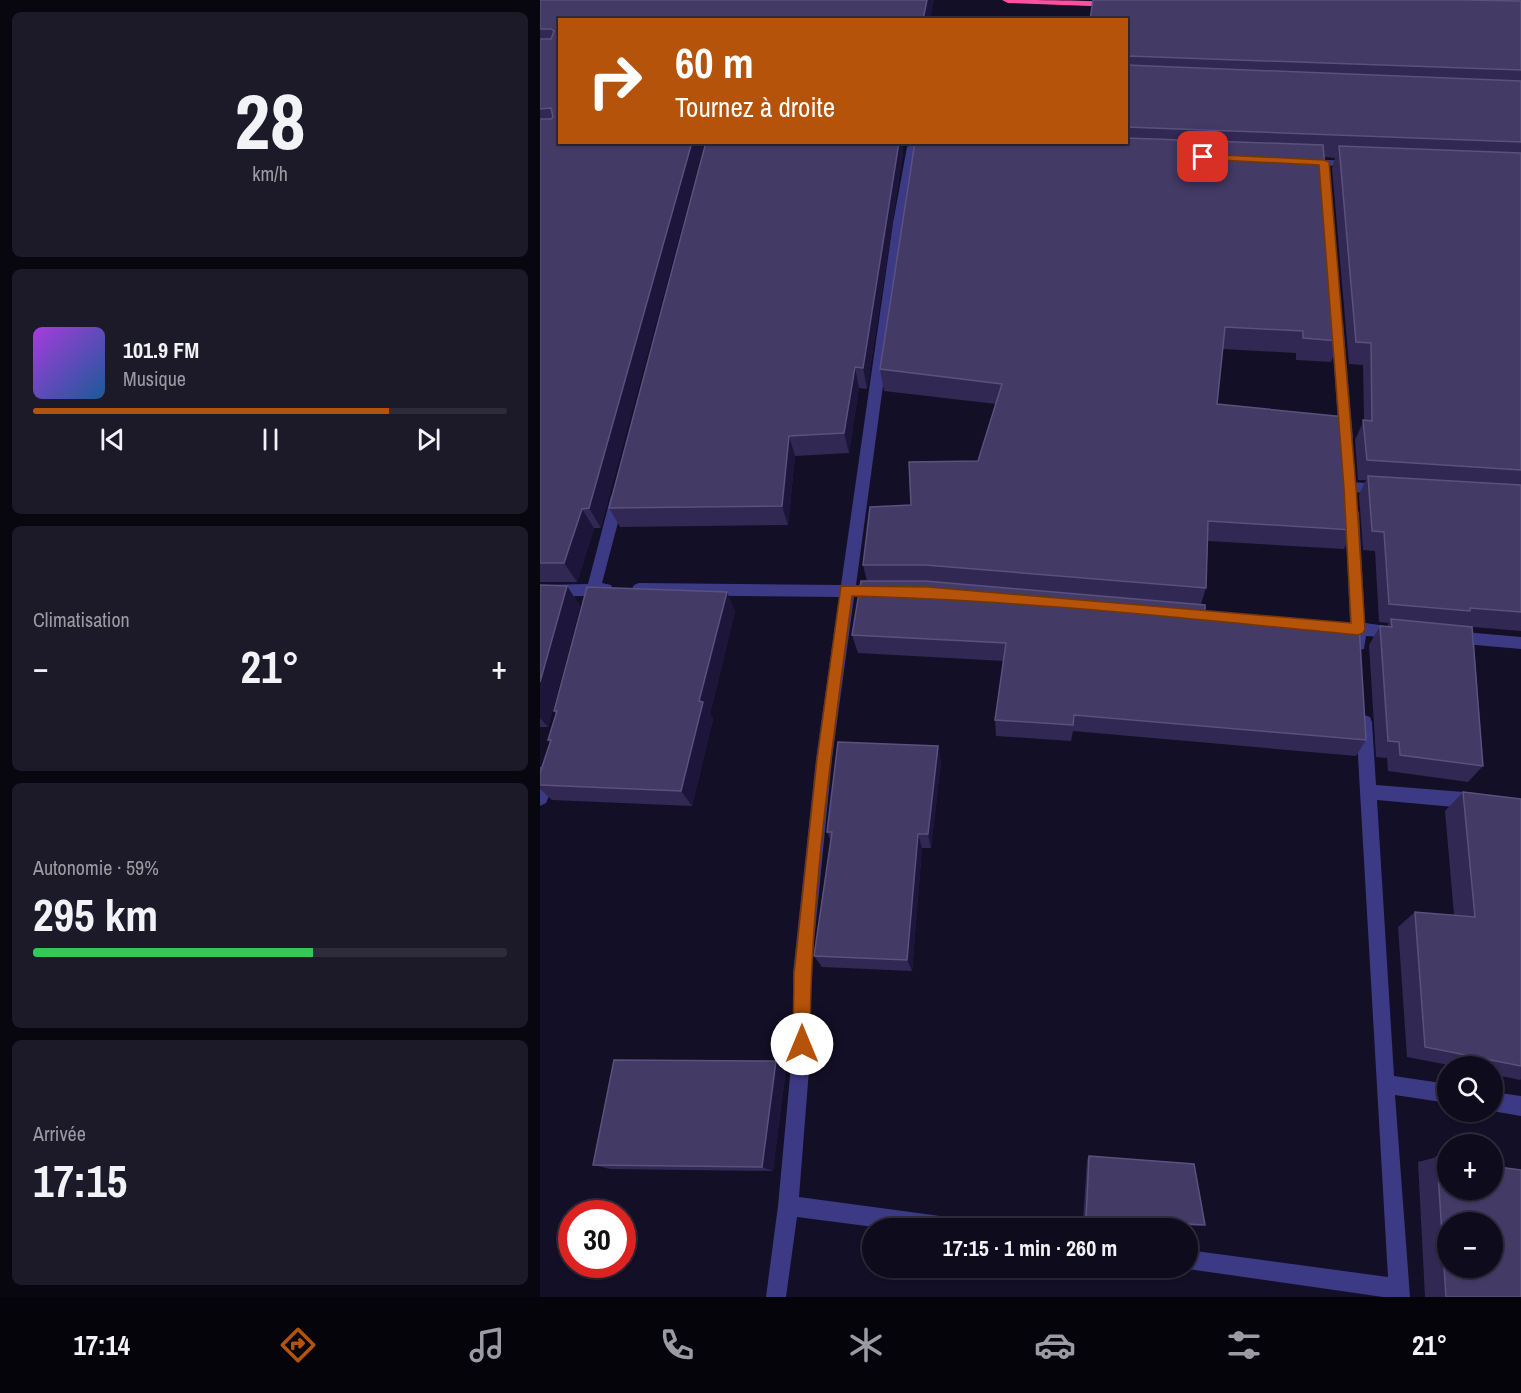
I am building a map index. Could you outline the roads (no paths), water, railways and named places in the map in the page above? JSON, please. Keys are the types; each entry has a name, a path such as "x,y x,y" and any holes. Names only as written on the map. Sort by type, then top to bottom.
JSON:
{"highway":[{"path":"1008,0 1126,5"}],"street":[{"path":"776,1297 788,1206 802,1044 802,974 824,759 898,223 912,147"},
{"path":"1288,161 1324,168 1370,164"},
{"path":"1335,302 1347,453"},
{"path":"1360,663 1350,482 1396,490"},
{"path":"587,612 620,486"},
{"path":"540,591 622,589 893,591"},
{"path":"1336,627 1415,634"},
{"path":"1438,636 1521,643"},
{"path":"1198,1262 1400,1293 1385,1084 1363,707"},
{"path":"540,798 549,763"},
{"path":"1368,792 1497,803"},
{"path":"1385,1084 1437,1092"},
{"path":"1503,1103 1521,1106"},
{"path":"788,1206 879,1218"}]}
